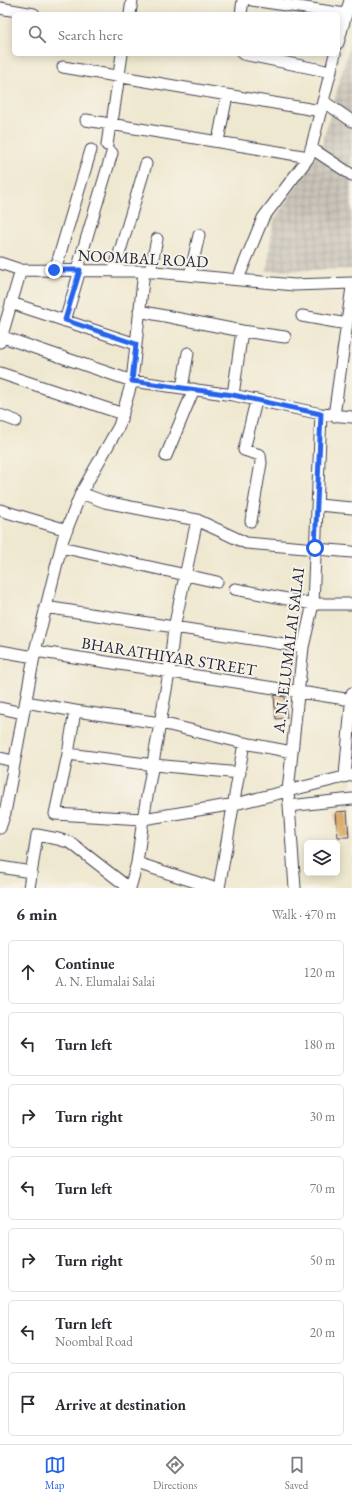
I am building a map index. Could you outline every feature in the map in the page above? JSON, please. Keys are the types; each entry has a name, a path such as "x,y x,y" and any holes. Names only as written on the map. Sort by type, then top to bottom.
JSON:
{"street":[{"path":"130,12 132,0"},
{"path":"241,12 243,0"},
{"path":"252,0 290,3 336,12"},
{"path":"340,36 350,0"},
{"path":"0,8 23,12"},
{"path":"340,13 346,14"},
{"path":"65,320 110,149 111,120 122,56"},
{"path":"253,56 331,72"},
{"path":"238,279 263,218 310,152 335,56"},
{"path":"63,67 227,95 322,106 352,121"},
{"path":"218,141 227,95"},
{"path":"86,120 111,120 218,141 310,152 352,175"},
{"path":"54,270 91,150"},
{"path":"114,271 146,164"},
{"path":"190,275 199,235"},
{"path":"0,828 2,812 26,702 34,654 45,607 61,547 81,493 120,426 132,381 139,311 147,272 157,239"},
{"name":"NOOMBAL ROAD","path":"0,263 21,270 147,272 294,285 352,283"},
{"path":"21,270 1,338 132,381 233,395 321,414 352,417"},
{"path":"334,416 352,287"},
{"path":"11,303 136,344"},
{"path":"139,311 242,331 285,337"},
{"path":"302,316 347,324"},
{"path":"233,395 242,331"},
{"path":"182,388 188,353"},
{"path":"0,373 123,414"},
{"path":"166,456 194,389"},
{"path":"251,521 261,463 260,456 244,450 256,401"},
{"name":"A. N. ELUMALAI SALAI","path":"295,888 288,791 303,647 313,604 321,414"},
{"path":"0,415 16,421"},
{"path":"81,493 105,502 197,520 246,543 352,552"},
{"path":"318,505 352,508"},
{"path":"0,510 67,530"},
{"path":"29,888 37,836 58,839 71,843 129,888 137,863 169,673 174,628 197,520"},
{"path":"61,547 217,582"},
{"path":"235,589 313,604 352,604"},
{"path":"45,607 303,647"},
{"name":"BHARATHIYAR STREET","path":"0,651 34,654 298,691 352,697"},
{"path":"75,711 68,754 55,814 144,819 235,804 348,776 352,697"},
{"path":"26,702 75,711 161,723 244,743 292,752"},
{"path":"0,708 23,713"},
{"path":"219,888 235,804 244,743"},
{"path":"68,754 154,765 240,772"},
{"path":"0,758 14,761"},
{"path":"289,806 352,799"},
{"path":"137,863 214,888"},
{"path":"0,866 31,872"}],"shaded area":[{"path":"352,35 352,269 267,271 273,222 321,148"}],"building":[{"path":"274,695 285,697 287,718 276,719"},
{"path":"347,811 349,837 338,837 336,812"}],"route":[{"path":"54,270 80,270 65,320 136,344 132,381 233,395 321,414 315,548"}]}
